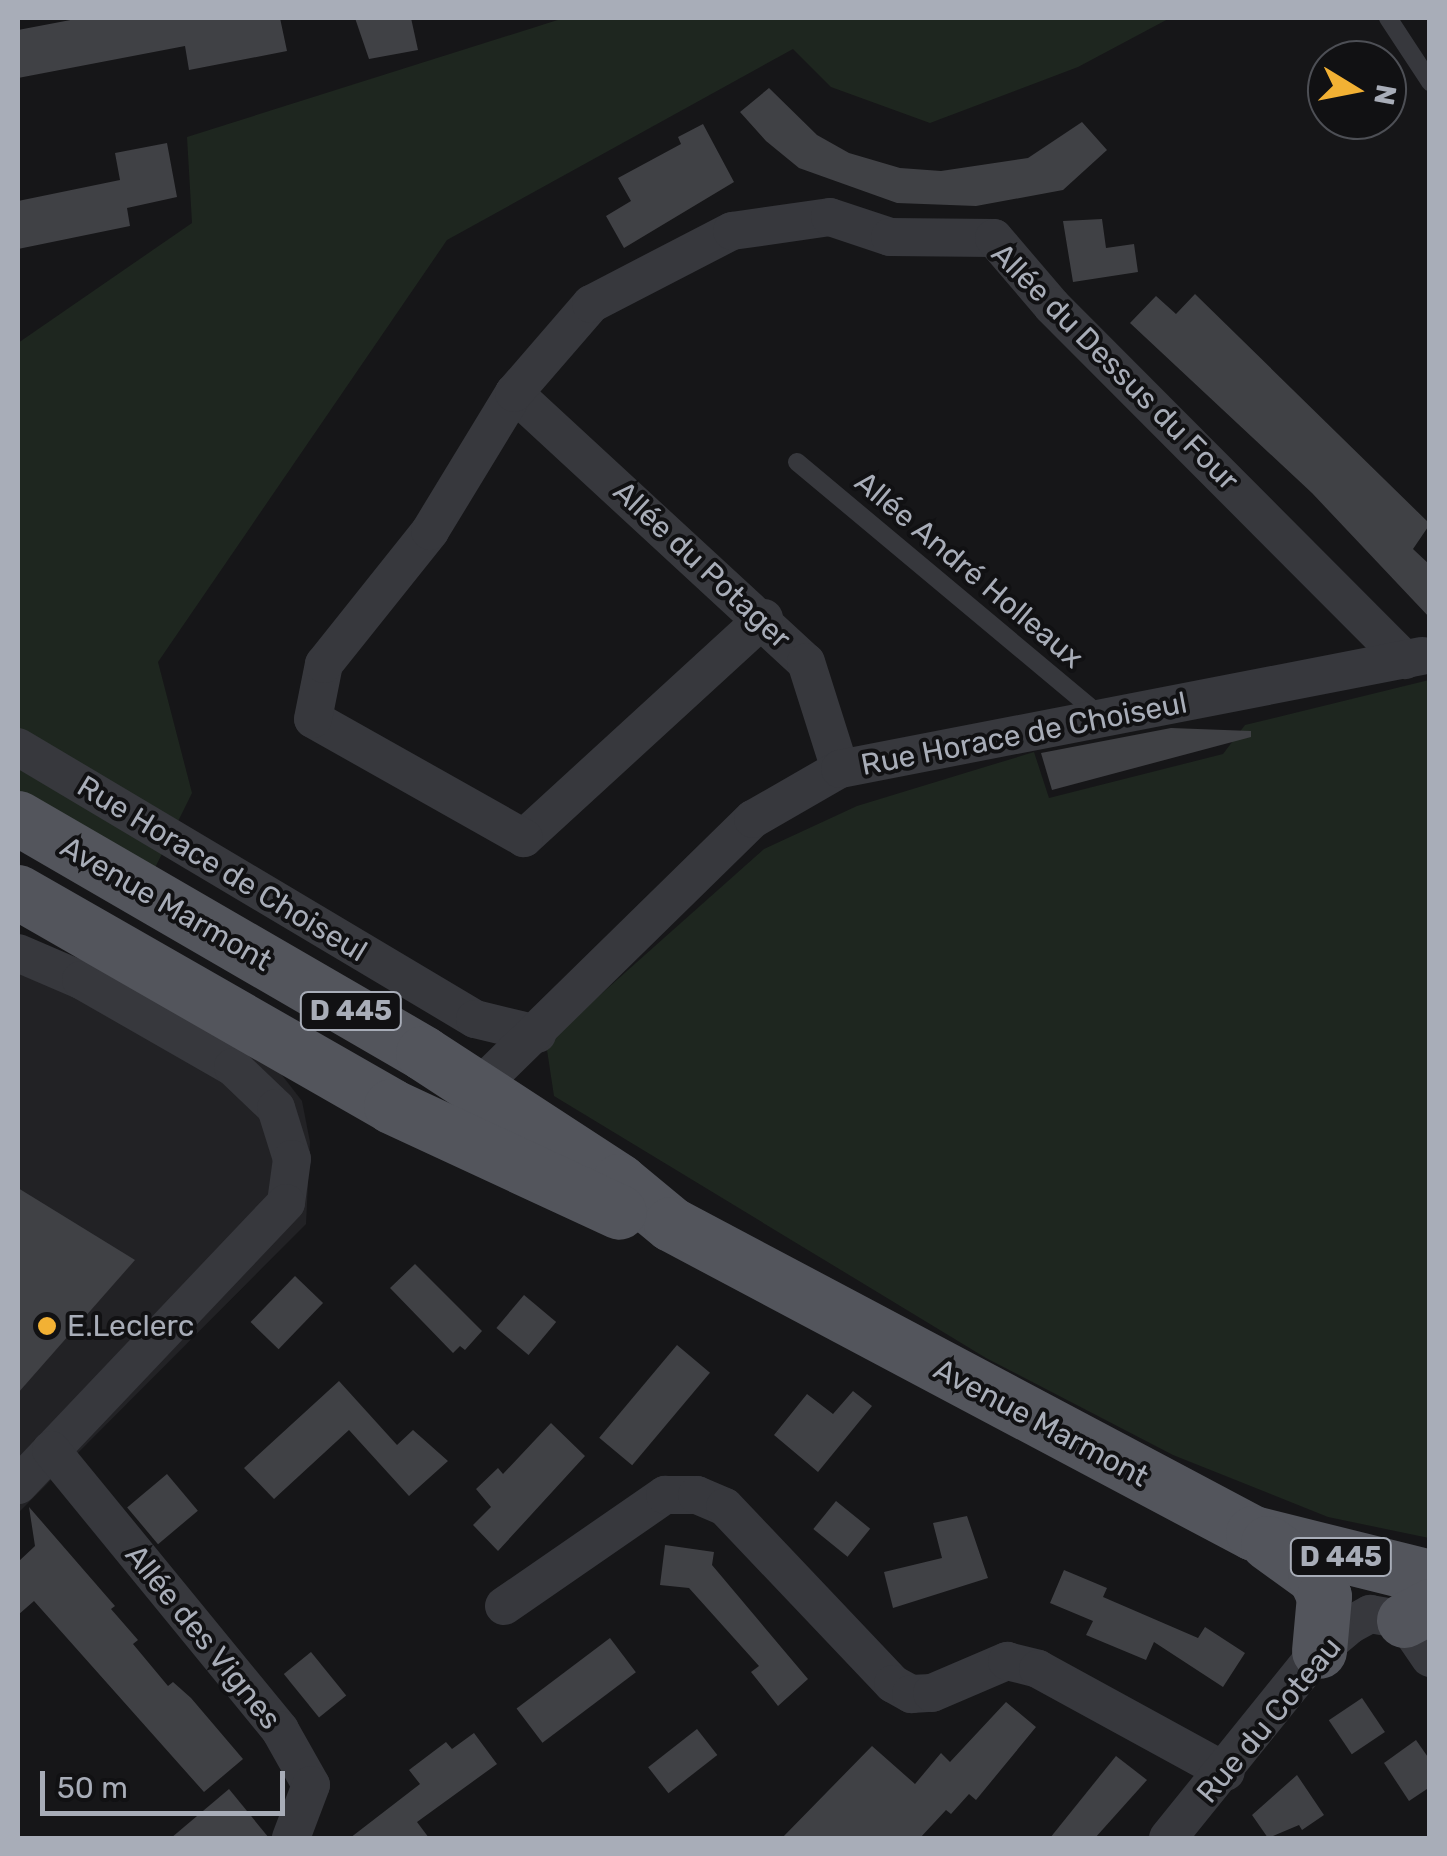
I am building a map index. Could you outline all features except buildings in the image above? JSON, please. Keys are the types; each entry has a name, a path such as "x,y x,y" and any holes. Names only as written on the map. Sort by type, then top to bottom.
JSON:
{"main road":[{"name":"Avenue Marmont","path":"18,818 424,1084 602,1208 671,1224"},
{"name":"Avenue Marmont","path":"18,845 561,1164 619,1181"},
{"name":"Avenue Marmont","path":"18,866 399,1089 424,1084 478,1088 619,1181 671,1224 1423,1622"},
{"name":"Avenue Marmont","path":"18,892 390,1106 424,1084"},
{"path":"1253,1533 1315,1578 1326,1615 1320,1651"}],"street":[{"name":"Allée du Dessus du Four","path":"764,618 524,838 313,718 324,664 430,531 514,394 592,304 732,232 830,217 890,237 994,238 1052,306 1418,657"},
{"name":"Allée du Potager","path":"514,394 764,618 806,662 840,769"},
{"name":"Rue Horace de Choiseul","path":"478,1088 753,819 840,769 1418,657"},
{"name":"Rue Horace de Choiseul","path":"18,747 475,1019 536,1034"},
{"path":"18,953 81,980 233,1067 258,1088 288,1134 292,1159 286,1203 18,1485"},
{"name":"Allée des Vignes","path":"51,1450 280,1730 311,1786 291,1838"},
{"path":"504,1606 665,1495 698,1495 725,1507 893,1684 911,1694 932,1692 1007,1661 1038,1669 1226,1772"},
{"name":"Rue du Coteau","path":"1168,1838 1226,1772 1320,1651 1370,1614 1423,1622"}],"lane":[{"path":"1388,18 1430,82"},
{"name":"Allée André Holleaux","path":"797,462 1106,720"}],"shaded area":[{"path":"564,18 1170,18 1078,67 930,123 831,87 793,49 447,240 158,662 192,793 149,880 18,804 18,343 192,223 187,137"},
{"path":"1429,680 1429,1538 1328,1517 1173,1455 986,1358 554,1096 547,1050 555,1035 764,849 857,806 1034,752 1049,798 1223,754 1245,725"},
{"path":"18,957 261,1048 302,1101 310,1142 306,1224 18,1513"}],"place":[{"name":"E.Leclerc","path":"47,1326"}]}
